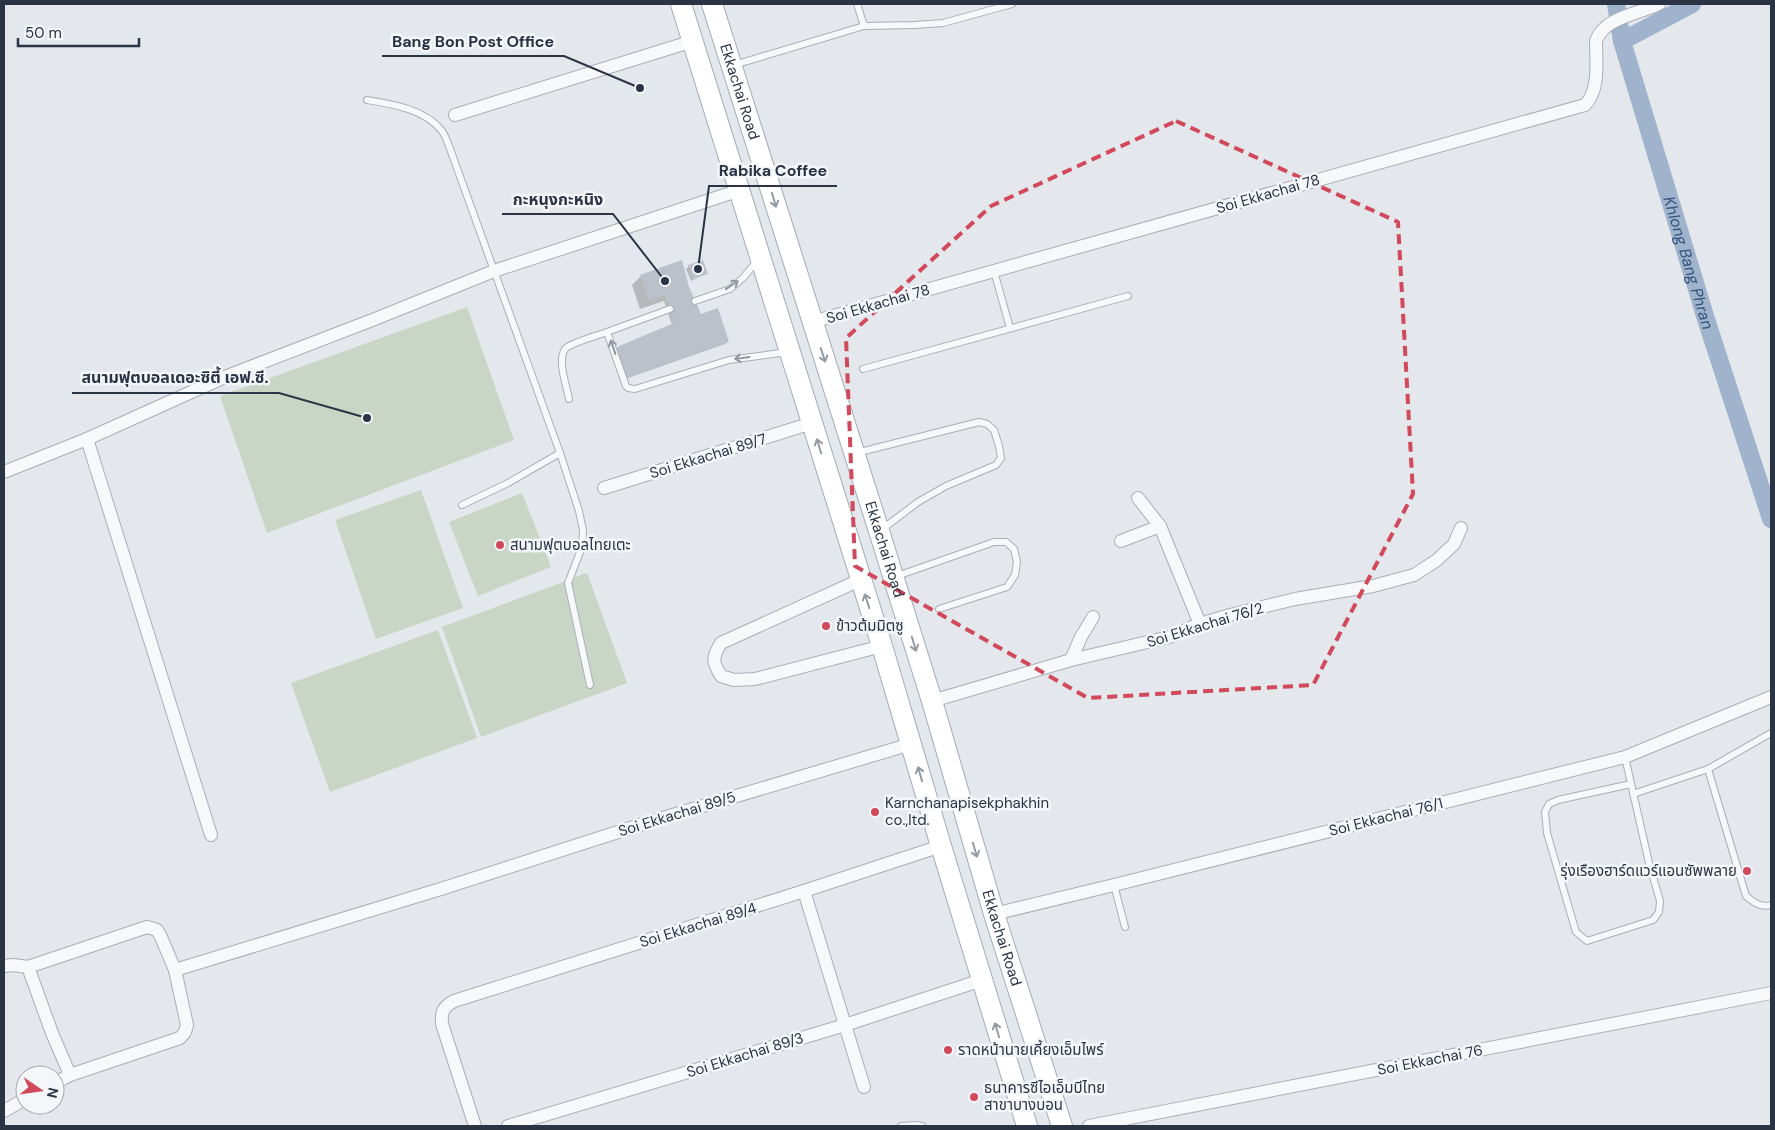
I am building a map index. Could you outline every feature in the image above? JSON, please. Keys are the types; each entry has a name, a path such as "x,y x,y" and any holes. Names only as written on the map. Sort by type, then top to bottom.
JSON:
{"main road":[{"name":"Ekkachai Road","path":"681,4 882,646 1027,1126"},
{"name":"Ekkachai Road","path":"712,4 879,531 932,702 994,914 1062,1126"},
{"path":"693,41 710,41 720,28"},
{"path":"707,84 709,76 716,69 732,69"}],"street":[{"name":"Soi Ekkachai 78","path":"812,322 1585,105 1592,99 1594,90 1596,41 1599,33 1611,22 1658,4"},
{"path":"455,114 693,41"},
{"path":"4,472 87,439 227,376 494,271 740,190"},
{"name":"Soi Ekkachai 89/7","path":"604,488 812,423"},
{"path":"87,439 211,835"},
{"path":"1138,498 1160,526 1200,624"},
{"path":"1121,541 1160,526"},
{"name":"Soi Ekkachai 76/2","path":"932,702 1071,660 1169,637 1200,624 1230,615 1296,599 1373,586 1414,575 1437,560 1454,544 1461,528"},
{"path":"860,580 745,630 721,643 714,654 714,664 721,676 734,680 754,679 882,646"},
{"path":"1071,660 1081,637 1093,617"},
{"name":"Soi Ekkachai 76/1","path":"994,914 1114,886 1624,757 1771,697"},
{"name":"Soi Ekkachai 89/5","path":"175,970 444,888 646,823 911,744"},
{"name":"Soi Ekkachai 89/4","path":"475,1126 442,1024 441,1015 443,1008 454,1001 804,892 941,846"},
{"path":"804,892 864,1087"},
{"path":"4,966 28,967 147,926 157,930 161,937 175,970 186,1025 185,1032 180,1038 65,1078"},
{"path":"28,967 52,1033 70,1075"},
{"name":"Soi Ekkachai 89/3","path":"508,1126 845,1025 982,980"},
{"name":"Soi Ekkachai 76","path":"1089,1126 1771,993"},
{"path":"4,1111 15,1105"}],"lane":[{"path":"857,4 864,26"},
{"path":"732,69 864,26 907,26 943,22 1012,4"},
{"path":"366,100 403,106 429,120 442,131 449,146 579,510 582,547 568,583 590,685"},
{"path":"695,301 730,289 743,278 761,256"},
{"path":"994,271 1010,328"},
{"path":"863,369 1128,296"},
{"path":"569,399 562,363 562,354 566,348 670,309"},
{"path":"608,332 626,386 632,389 729,360 791,352"},
{"path":"854,453 979,422 987,424 994,430 999,446 1000,458 996,465 946,486 918,502 879,531"},
{"path":"462,505 508,483 560,453"},
{"path":"893,578 994,542 1006,542 1014,549 1017,562 1015,575 1007,586 939,609"},
{"path":"1633,794 1708,769 1771,733"},
{"path":"1624,757 1631,784 1649,863 1660,901 1659,912 1653,920 1587,941 1576,932 1547,833 1545,812 1549,804 1558,800 1631,784"},
{"path":"1708,769 1746,896 1753,902 1765,907 1771,905"},
{"path":"1114,886 1125,927"},
{"path":"901,1126 922,1126"}],"highlighted area":[{"path":"1176,121 1398,222 1413,494 1313,685 1088,698 855,566 846,338 991,206"}],"green space":[{"path":"467,307 514,440 267,533 220,396"},
{"path":"421,490 463,608 376,639 335,520"},
{"name":"สนามฟุตบอลไทยเตะ","path":"522,493 551,567 478,596 449,522"},
{"path":"587,573 627,683 481,737 442,627"},
{"path":"438,630 477,738 330,792 291,683"}],"building":[{"path":"682,260 689,287 701,314 718,308 729,342 627,378 617,347 674,323 665,295 649,301 640,275"},
{"path":"703,260 708,274 693,279 688,265"}],"waterway":[{"name":"Khlong Bang Phran","path":"1616,4 1622,41 1705,316 1771,519"},
{"path":"1622,41 1692,4"}],"place":[{"name":"Bang Bon Post Office","path":"640,88"},
{"name":"Rabika Coffee","path":"698,269"},
{"name":"กะหนุงกะหนิง","path":"665,281"},
{"name":"สนามฟุตบอลเดอะซิตี้ เอฟ.ซี.","path":"367,418"},
{"name":"สนามฟุตบอลไทยเตะ","path":"500,545"},
{"name":"ข้าวต้มมิตซู","path":"826,626"},
{"name":"Karnchanapisekphakhin co.,ltd.","path":"875,812"},
{"name":"รุ่งเรืองฮาร์ดแวร์แอนซัพพลาย","path":"1747,871"},
{"name":"ราดหน้านายเคี้ยงเอ็มไพร์","path":"948,1050"},
{"name":"ธนาคารซีไอเอ็มบีไทย สาขาบางบอน","path":"974,1097"}]}
